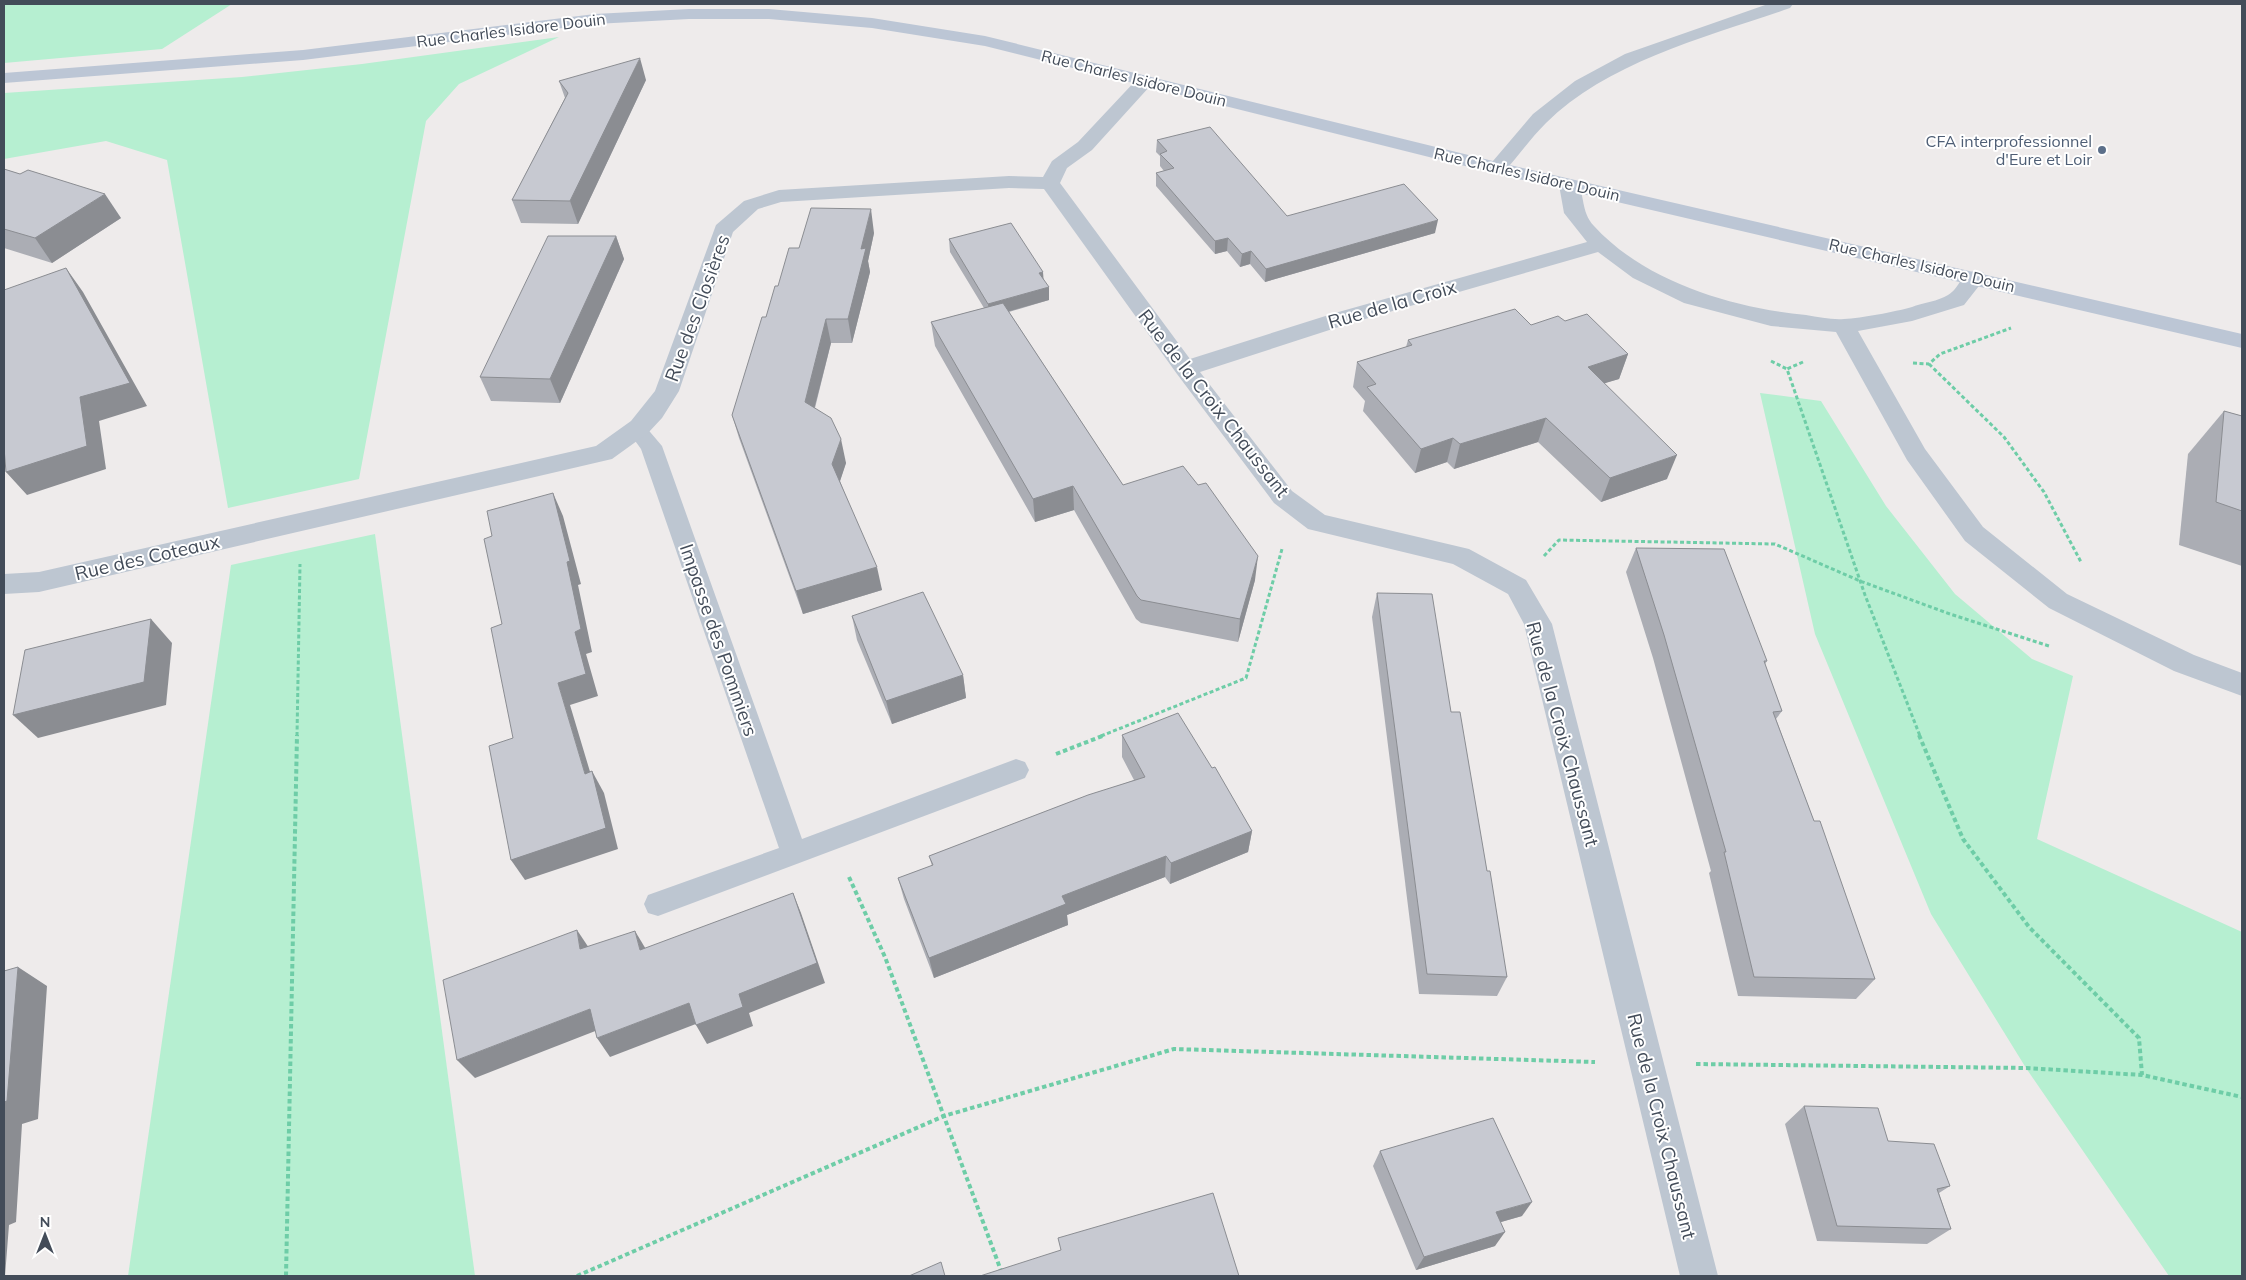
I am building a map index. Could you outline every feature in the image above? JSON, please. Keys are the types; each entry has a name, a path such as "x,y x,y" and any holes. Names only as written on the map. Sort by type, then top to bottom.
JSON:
{"street":[{"path":"1497,168 1540,118 1582,85 1631,58 1784,4"},
{"name":"Rue Charles Isidore Douin","path":"4,78 302,55 595,19 706,14 769,14 872,23 985,41 1497,168 1975,277 2242,341"},
{"path":"1050,184 1059,165 1085,146 1145,81"},
{"name":"Rue des Closières","path":"295,522 603,453 638,431 656,411 668,391 723,230 734,218 751,206 779,196 1009,182 1050,184"},
{"name":"Rue de la Croix Chaussant","path":"1050,184 1185,369 1282,497 1317,522 1460,556 1516,587 1538,624 1699,1276"},
{"path":"1569,185 1574,212 1585,229 1601,245 1641,273 1692,298 1771,319 1844,326 1912,314 1956,300 1975,277"},
{"name":"Rue de la Croix","path":"1185,369 1343,318 1601,245"},
{"path":"1844,326 1916,454 1974,534 2058,600 2184,663 2242,685"},
{"name":"Rue des Coteaux","path":"4,584 39,582 295,522"}],"lane":[{"name":"Impasse des Pommiers","path":"638,431 651,446 794,854"},
{"path":"658,904 1016,770"}],"path":[{"path":"1929,364 1940,354 2001,330 2020,325"},
{"path":"2081,563 2044,492 2004,437 1929,364 1862,359 1812,358 1787,370 1860,581 1910,712 1963,839 2029,927 2139,1038 2142,1075"},
{"path":"1016,770 1246,678 1274,583 1294,505"},
{"path":"286,1276 295,522"},
{"path":"1516,587 1559,540 1775,544 1860,581 1950,614 2052,647"},
{"path":"832,838 885,957 1003,1276"},
{"path":"577,1276 944,1116 1174,1049 1647,1064 2026,1068 2142,1075 2242,1097"}],"green space":[{"path":"4,4 232,4 162,49 4,63"},
{"path":"559,37 459,84 426,121 359,479 228,508 167,160 106,141 4,159 4,93 242,77 362,64"},
{"path":"1760,393 1821,401 1886,506 1955,594 2032,659 2073,676 2037,839 2242,932 2242,1276 2169,1276 2026,1068 1931,914 1815,634"},
{"path":"375,534 475,1276 128,1276 231,565"}],"building":[{"path":"640,58 570,201 512,200 568,93 559,81"},
{"path":"1210,127 1287,216 1404,184 1438,220 1266,269 1251,251 1242,254 1228,238 1215,241 1156,173 1174,168 1160,154 1167,151 1157,140"},
{"path":"4,169 20,174 28,170 105,194 35,238 4,229"},
{"path":"811,208 871,209 861,249 866,248 848,319 826,319 805,402 831,418 841,439 832,464 877,567 796,591 732,415 762,317 766,317 775,286 778,286 789,248 799,248"},
{"path":"1011,223 1043,272 1039,273 1049,287 988,304 949,239"},
{"path":"548,236 616,236 550,379 480,377"},
{"path":"66,268 130,383 80,397 87,446 6,472 4,448 4,290"},
{"path":"1003,303 1123,485 1183,466 1198,485 1206,483 1258,556 1240,619 1141,600 1073,486 1033,499 931,322"},
{"path":"1515,309 1531,325 1558,316 1565,321 1587,314 1628,354 1588,367 1677,455 1610,478 1546,418 1460,444 1453,438 1421,449 1367,387 1376,384 1357,362 1412,345 1408,340"},
{"path":"2224,411 2242,416 2242,511 2216,502"},
{"path":"553,493 570,561 567,562 581,629 575,632 586,674 558,683 585,774 592,771 606,828 511,860 489,746 513,738 491,628 502,624 484,539 492,536 487,511"},
{"path":"1636,548 1724,549 1767,661 1764,661 1782,711 1773,712 1814,821 1820,821 1875,979 1754,977 1724,852 1726,852 1664,635"},
{"path":"923,592 963,675 886,701 852,616"},
{"path":"1377,593 1432,594 1451,712 1460,712 1487,871 1490,871 1507,977 1427,974"},
{"path":"151,619 144,682 13,715 25,650"},
{"path":"1178,713 1212,768 1215,767 1252,831 1171,863 1166,856 1062,896 1066,904 929,958 898,878 933,865 929,856 1088,795 1145,777 1122,735"},
{"path":"793,893 817,963 739,994 743,1007 696,1025 689,1003 597,1038 590,1009 457,1060 443,980 577,930 580,949 635,931 640,950"},
{"path":"18,967 7,1101 4,1102 4,971"},
{"path":"1804,1106 1878,1108 1888,1141 1934,1144 1950,1186 1937,1189 1951,1229 1837,1226"},
{"path":"1493,1118 1532,1202 1496,1212 1505,1232 1424,1257 1380,1151"},
{"path":"1213,1193 1239,1276 980,1276 1061,1250 1058,1238"},
{"path":"941,1262 945,1276 909,1276"}],"place":[{"name":"CFA interprofessionnel d'Eure et Loir","path":"2102,150"}]}
